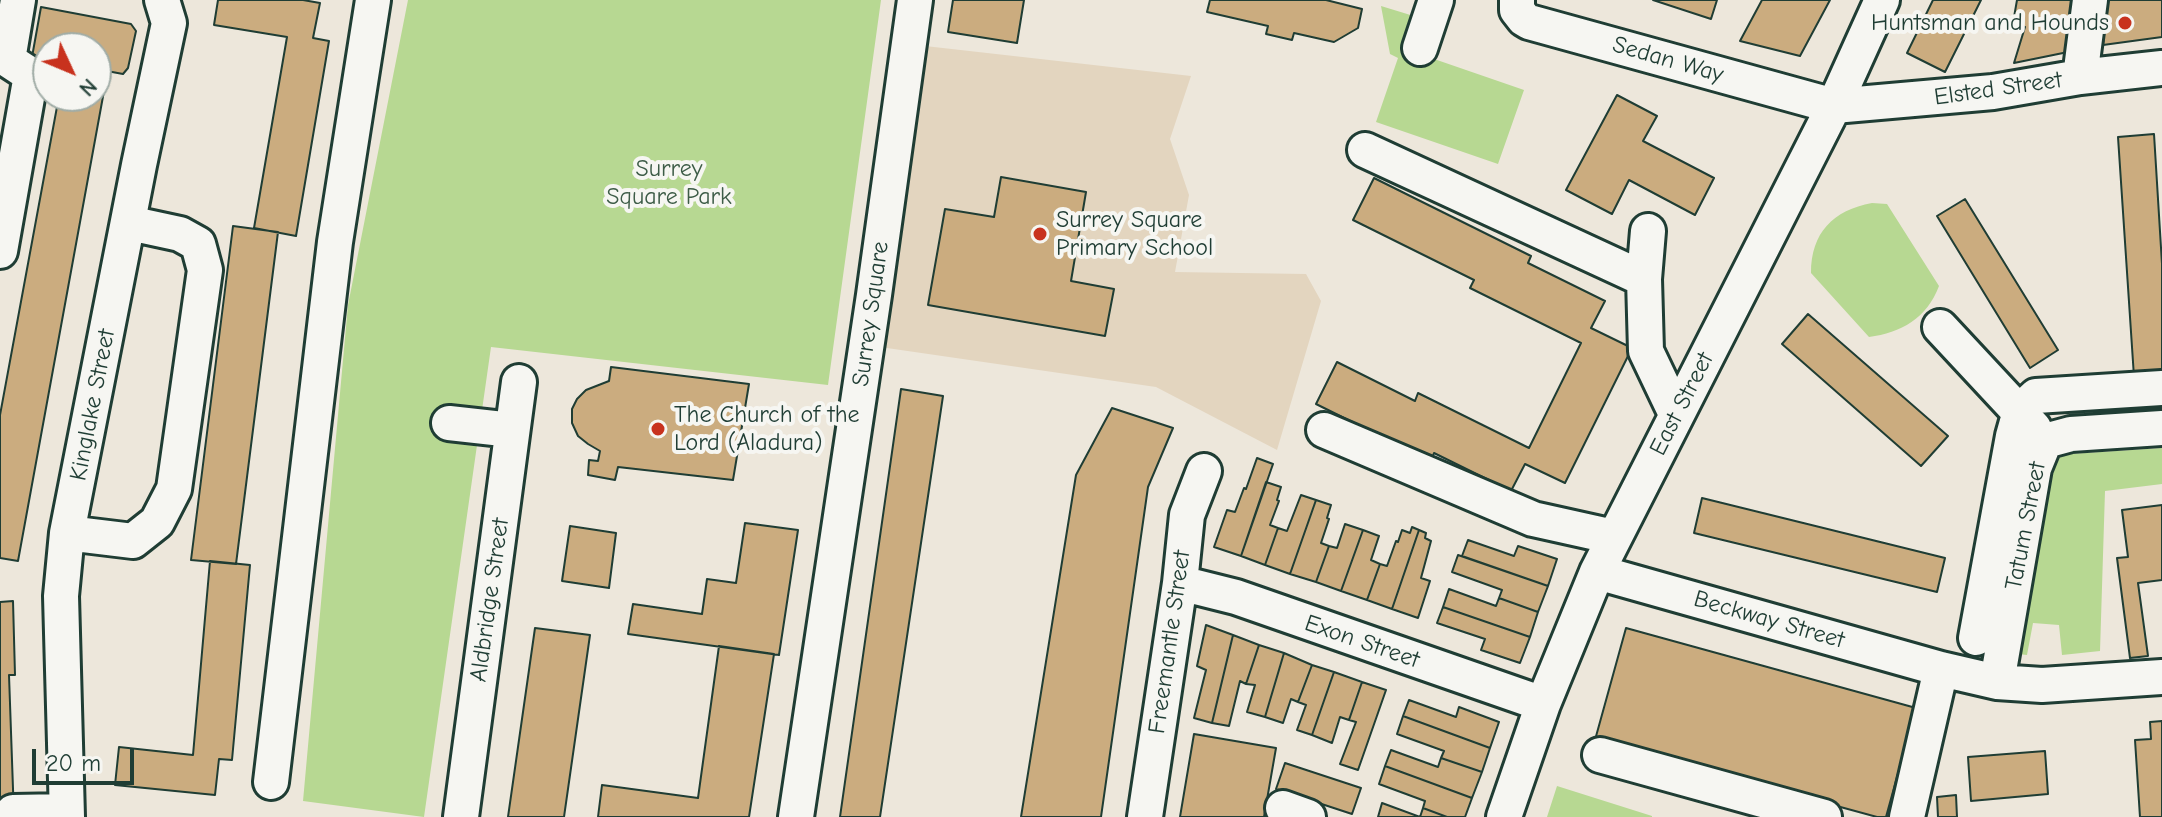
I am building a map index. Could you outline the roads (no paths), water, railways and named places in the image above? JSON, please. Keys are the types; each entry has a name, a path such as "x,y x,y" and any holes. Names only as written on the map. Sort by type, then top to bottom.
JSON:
{"street":[{"path":"0,251 31,75 8,60 18,0"},
{"path":"271,782 335,242 373,0"},
{"name":"Surrey Square","path":"796,817 915,0"},
{"path":"1420,48 1436,0"},
{"name":"Sedan Way","path":"1517,0 1517,10 1529,22 1834,106"},
{"name":"East Street","path":"1504,817 1543,704 1597,572 1834,106 1882,0"},
{"path":"2080,77 2090,0"},
{"name":"Kinglake Street","path":"66,814 61,596 67,533 169,23 157,1"},
{"name":"Elsted Street","path":"1834,106 1993,92 2080,77 2162,68"},
{"path":"1365,150 1644,279"},
{"path":"67,533 133,541 157,522 174,489 205,270 198,244 180,234 129,223"},
{"path":"1648,231 1644,279 1646,351 1676,414"},
{"path":"1940,327 2045,441"},
{"name":"Aldbridge Street","path":"461,817 519,382"},
{"path":"1976,638 2020,411 2036,396 2162,388"},
{"path":"449,423 512,430"},
{"name":"Tatum Street","path":"1997,682 2034,468 2045,441 2071,434 2162,428"},
{"path":"1324,430 1533,519 1614,537"},
{"name":"Freemantle Street","path":"1145,817 1180,583 1187,515 1204,471"},
{"name":"Beckway Street","path":"1597,572 1997,682 2042,685 2162,677"},
{"name":"Exon Street","path":"1180,583 1236,597 1543,704"},
{"path":"1907,817 1941,669"},
{"path":"1600,755 1824,817"},
{"path":"13,812 66,814"}],"place":[{"name":"Huntsman and Hounds","path":"2125,23"},
{"name":"Surrey Square Primary School","path":"1040,234"},
{"name":"The Church of the Lord (Aladura)","path":"658,429"}],"park label":[{"name":"Surrey Square Park","path":"669,183"}]}
